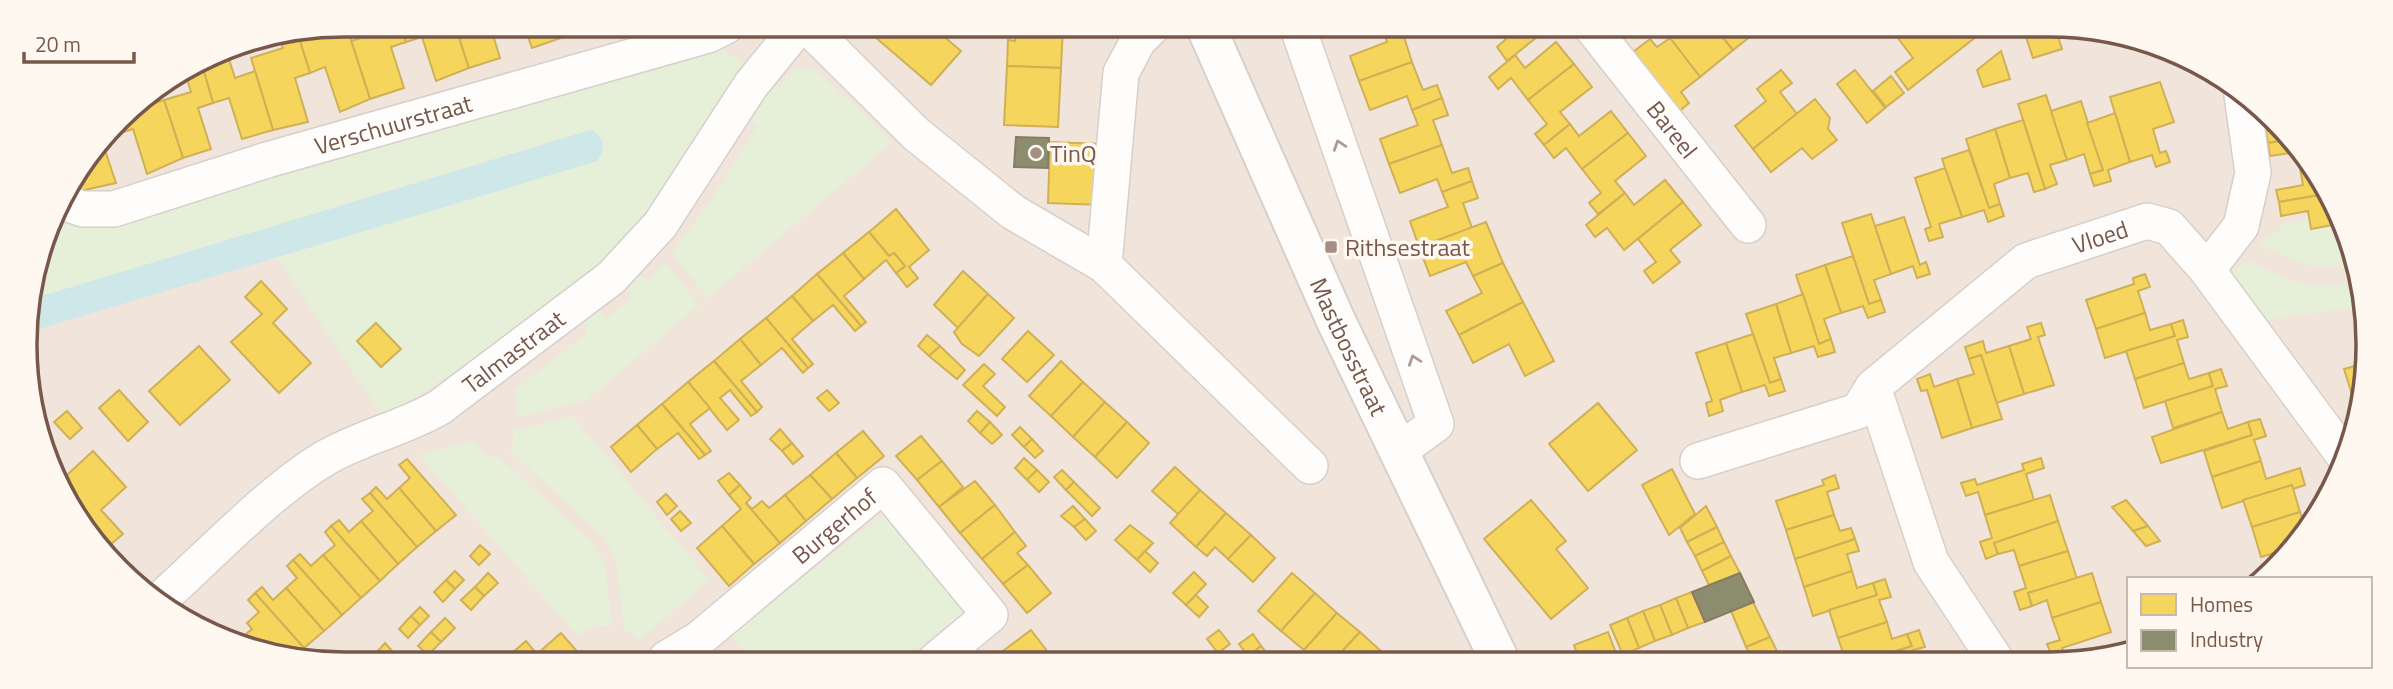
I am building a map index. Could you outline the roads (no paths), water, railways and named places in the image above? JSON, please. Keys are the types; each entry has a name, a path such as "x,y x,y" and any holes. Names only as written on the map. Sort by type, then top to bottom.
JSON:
{"street":[{"name":"Verschuurstraat","path":"70,205 83,209 114,209 267,160 701,37"},
{"name":"Talmastraat","path":"166,595 298,477 327,457 396,426 418,420 440,407 611,278 660,225 751,85 790,37"},
{"path":"818,37 916,134 1013,212 1104,265 1310,466"},
{"path":"1104,265 1121,73 1142,37"},
{"name":"Mastbosstraat","path":"1210,37 1336,321 1496,652"},
{"name":"Mastbosstraat","path":"1301,37 1436,424 1400,450"},
{"name":"Bareel","path":"1602,37 1748,225"},
{"path":"2207,270 2241,226 2253,173 2244,107"},
{"name":"Vloed","path":"1698,461 1858,411 1873,387 2026,261 2147,221 2169,227 2207,270 2338,448"},
{"path":"1873,387 1931,562 1990,652"},
{"name":"Burgerhof","path":"706,649 883,485 990,615 946,652"}],"water":[{"path":"591,130 599,136 603,144 597,161 37,330 41,296"}],"place":[{"name":"TinQ","path":"1036,153"},
{"name":"Rithsestraat","path":"1331,247"}]}
